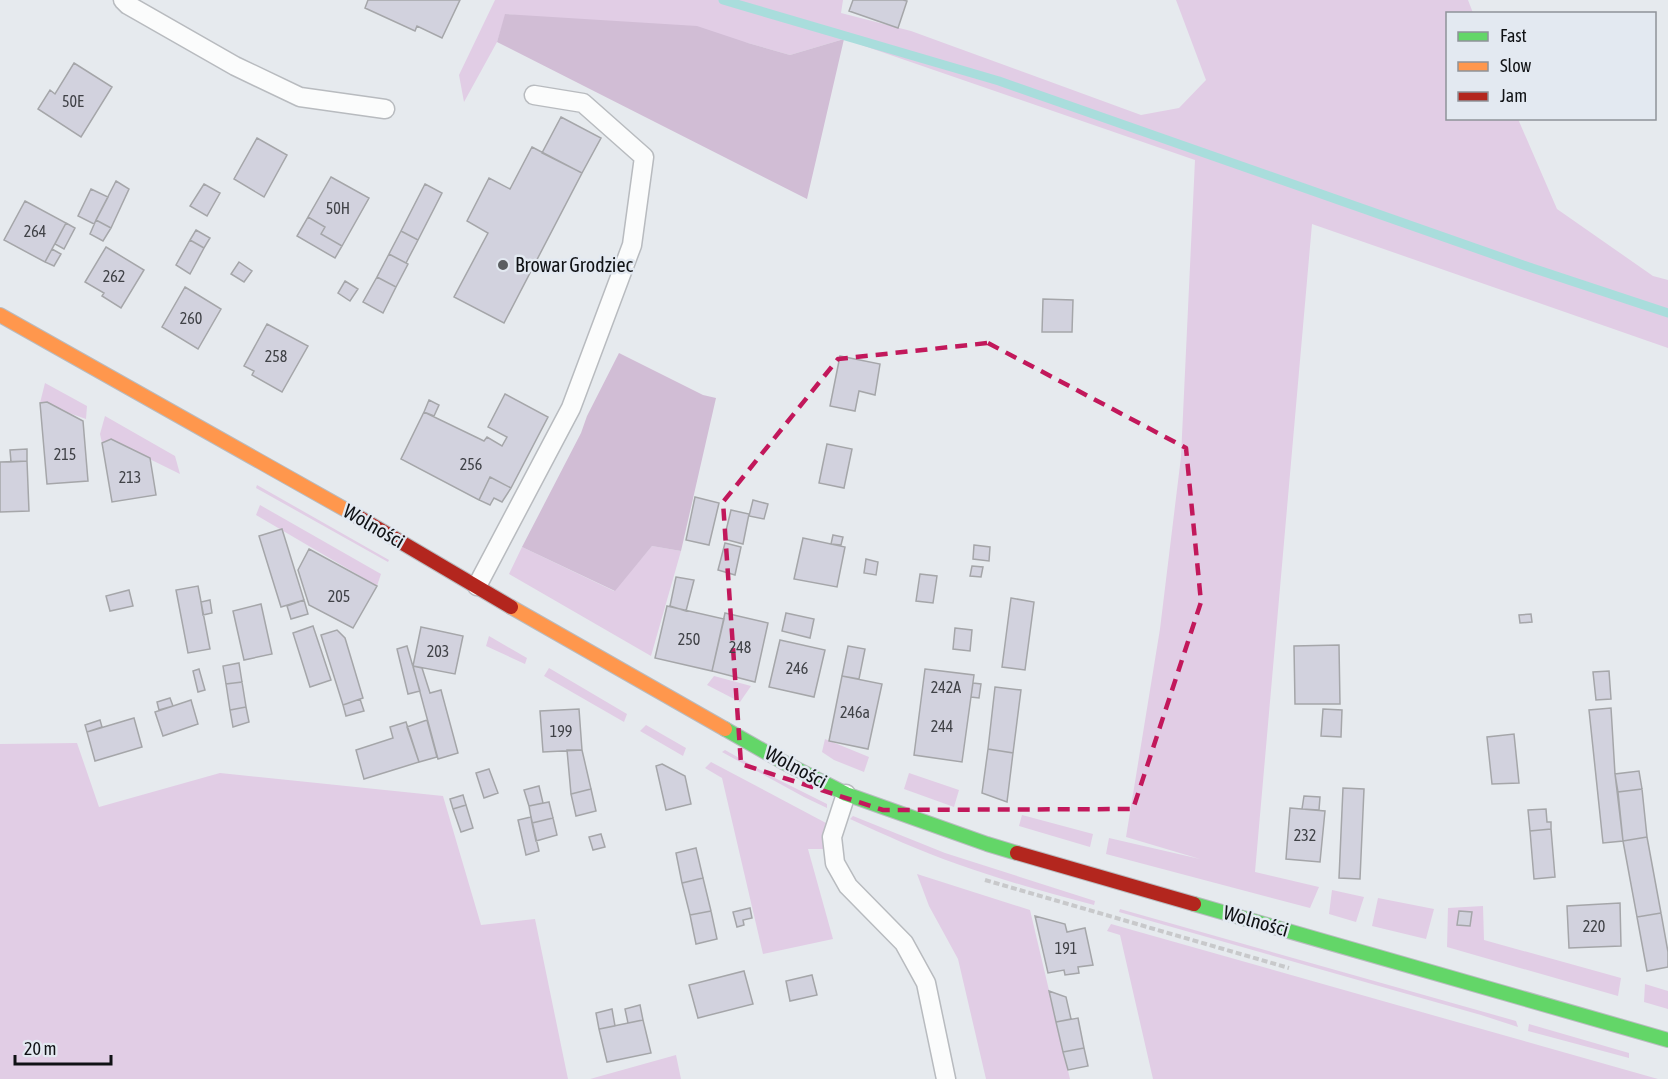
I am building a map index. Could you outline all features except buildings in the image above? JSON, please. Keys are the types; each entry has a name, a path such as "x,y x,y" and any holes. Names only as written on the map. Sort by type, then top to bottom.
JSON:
{"street":[{"name":"Wolności","path":"0,315 271,467 783,762 846,794 987,844 1668,1040"}],"lane":[{"path":"123,0 235,66 300,97 385,109"},
{"path":"477,586 572,408 632,245 644,157 583,103 534,95"},
{"path":"846,794 832,837 835,863 848,886 904,943 926,983 946,1079"}],"highlighted area":[{"path":"988,343 1186,448 1201,602 1133,809 883,810 741,764 723,502 838,359"}],"shaded area":[{"path":"495,0 843,0 841,13 911,31 1141,115 1179,108 1206,80 1176,0 1468,0 1473,12 1446,12 1446,120 1518,120 1557,209 1653,276 1668,280 1668,348 1312,224 1255,872 1319,887 1310,908 1106,854 1109,838 1200,859 1126,837 1160,629 1181,457 1195,160 844,39 790,55 748,43 506,14 497,42 464,102 459,75"},
{"path":"505,14 697,26 790,55 844,39 807,199 497,42"},
{"path":"619,353 703,395 716,398 681,551 652,546 615,591 522,547"},
{"path":"45,383 87,406 86,419 40,403"},
{"path":"105,416 175,456 180,474 111,440 102,443 100,434"},
{"path":"257,485 389,560 388,562 256,488"},
{"path":"260,505 381,574 377,586 256,515"},
{"path":"652,546 681,551 651,656 509,574 522,547 614,591"},
{"path":"489,636 527,658 525,664 486,646"},
{"path":"549,668 627,714 624,722 544,676"},
{"path":"714,676 751,686 740,702 707,685"},
{"path":"646,725 686,748 683,756 640,731"},
{"path":"825,739 869,757 864,772 834,760 822,752"},
{"path":"77,743 99,807 220,773 443,796 481,925 535,919 568,1079 0,1079 0,744"},
{"path":"725,750 827,804 827,808 722,752"},
{"path":"711,762 826,823 827,849 808,849 833,939 763,954 722,778 705,768"},
{"path":"909,773 959,790 954,807 904,789"},
{"path":"1022,815 1093,834 1090,847 1019,826"},
{"path":"853,816 945,853 1095,901 1094,905 1008,881 943,859 850,819"},
{"path":"917,874 1030,910 1070,1079 986,1079 958,959 929,906"},
{"path":"1332,890 1364,897 1356,922 1329,914"},
{"path":"1378,898 1434,909 1426,939 1372,926"},
{"path":"1483,906 1484,940 1621,978 1618,996 1447,947 1448,908"},
{"path":"1120,909 1516,1021 1518,1027 1119,912"},
{"path":"1111,924 1658,1079 1153,1079 1120,935 1107,931"},
{"path":"1645,984 1668,991 1668,1009 1644,1002"},
{"path":"1529,1024 1629,1053 1629,1058 1528,1031"},
{"path":"676,1055 681,1079 590,1079"}],"waterway":[{"path":"723,0 999,81 1532,268 1668,313"}],"traffic: fast":[{"path":"725,729 846,794 1017,853"},
{"path":"1194,904 1668,1040"}],"traffic: slow":[{"path":"0,315 355,515"},
{"path":"511,607 725,729"}],"traffic: jam":[{"path":"355,515 511,607"},
{"path":"1017,853 1194,904"}],"place":[{"name":"Browar Grodziec","path":"503,265"}]}
